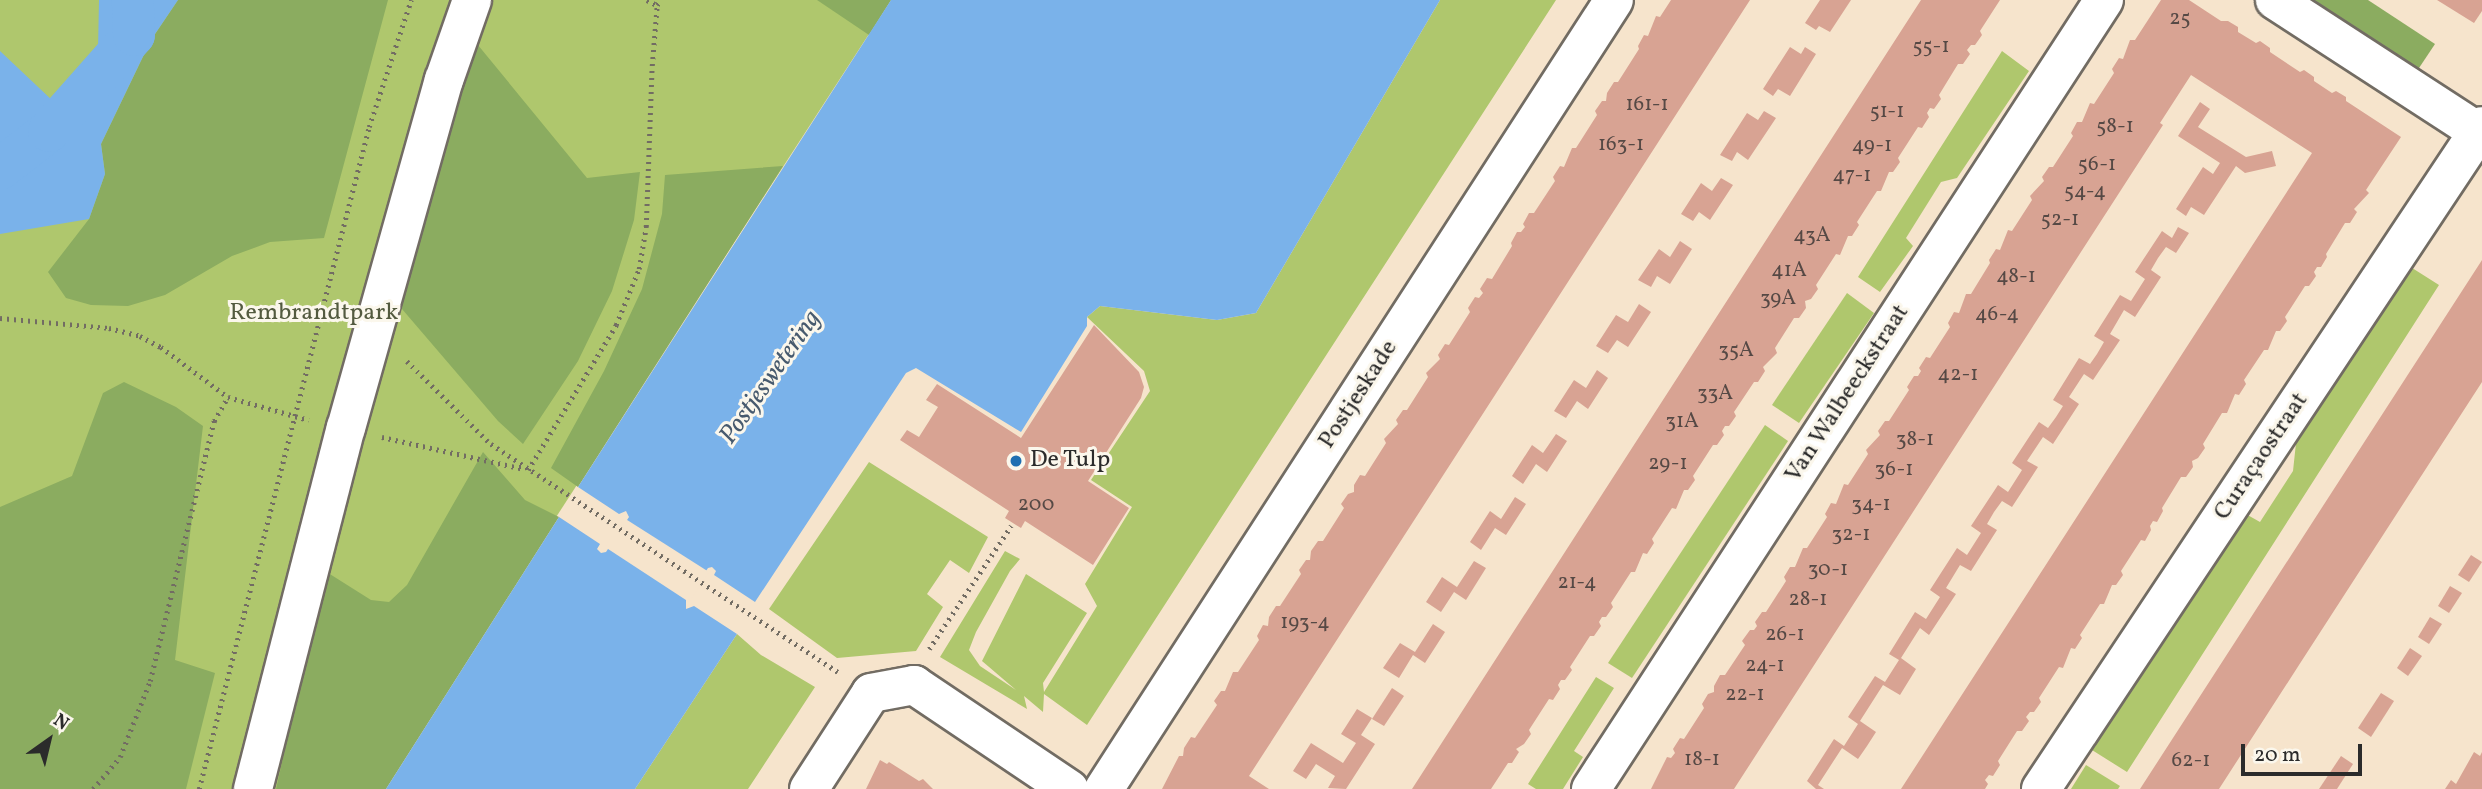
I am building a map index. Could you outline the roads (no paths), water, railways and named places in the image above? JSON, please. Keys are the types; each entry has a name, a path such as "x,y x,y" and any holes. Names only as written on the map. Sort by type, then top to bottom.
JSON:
{"street":[{"path":"253,789 346,428 444,80 472,0"},
{"name":"Postjeskade","path":"1104,789 1614,0"},
{"name":"Van Walbeeckstraat","path":"1591,789 2104,0"},
{"path":"2275,0 2480,129"},
{"name":"Curaçaostraat","path":"2041,789 2480,129"},
{"path":"809,789 871,693 914,685 1069,789"}],"water":[{"path":"99,0 178,0 151,40 101,144 105,174 89,219 0,234 0,51 54,102 72,110 85,107 97,100"},
{"name":"Postjeswetering","path":"891,0 1440,0 1256,313 1217,320 1100,306 1087,317 1087,326 1021,432 916,368 906,373 755,602 714,575 716,571 712,567 708,568 686,600 686,609 694,606 737,634 635,789 386,789 559,517 600,544 597,549 601,553 606,552 629,517 626,511 619,514 578,487"}],"waterway":[{"path":"0,169 49,131 134,35 133,0"}],"place":[{"name":"De Tulp","path":"1016,461"}],"park label":[{"name":"Rembrandtpark","path":"314,314"}]}
